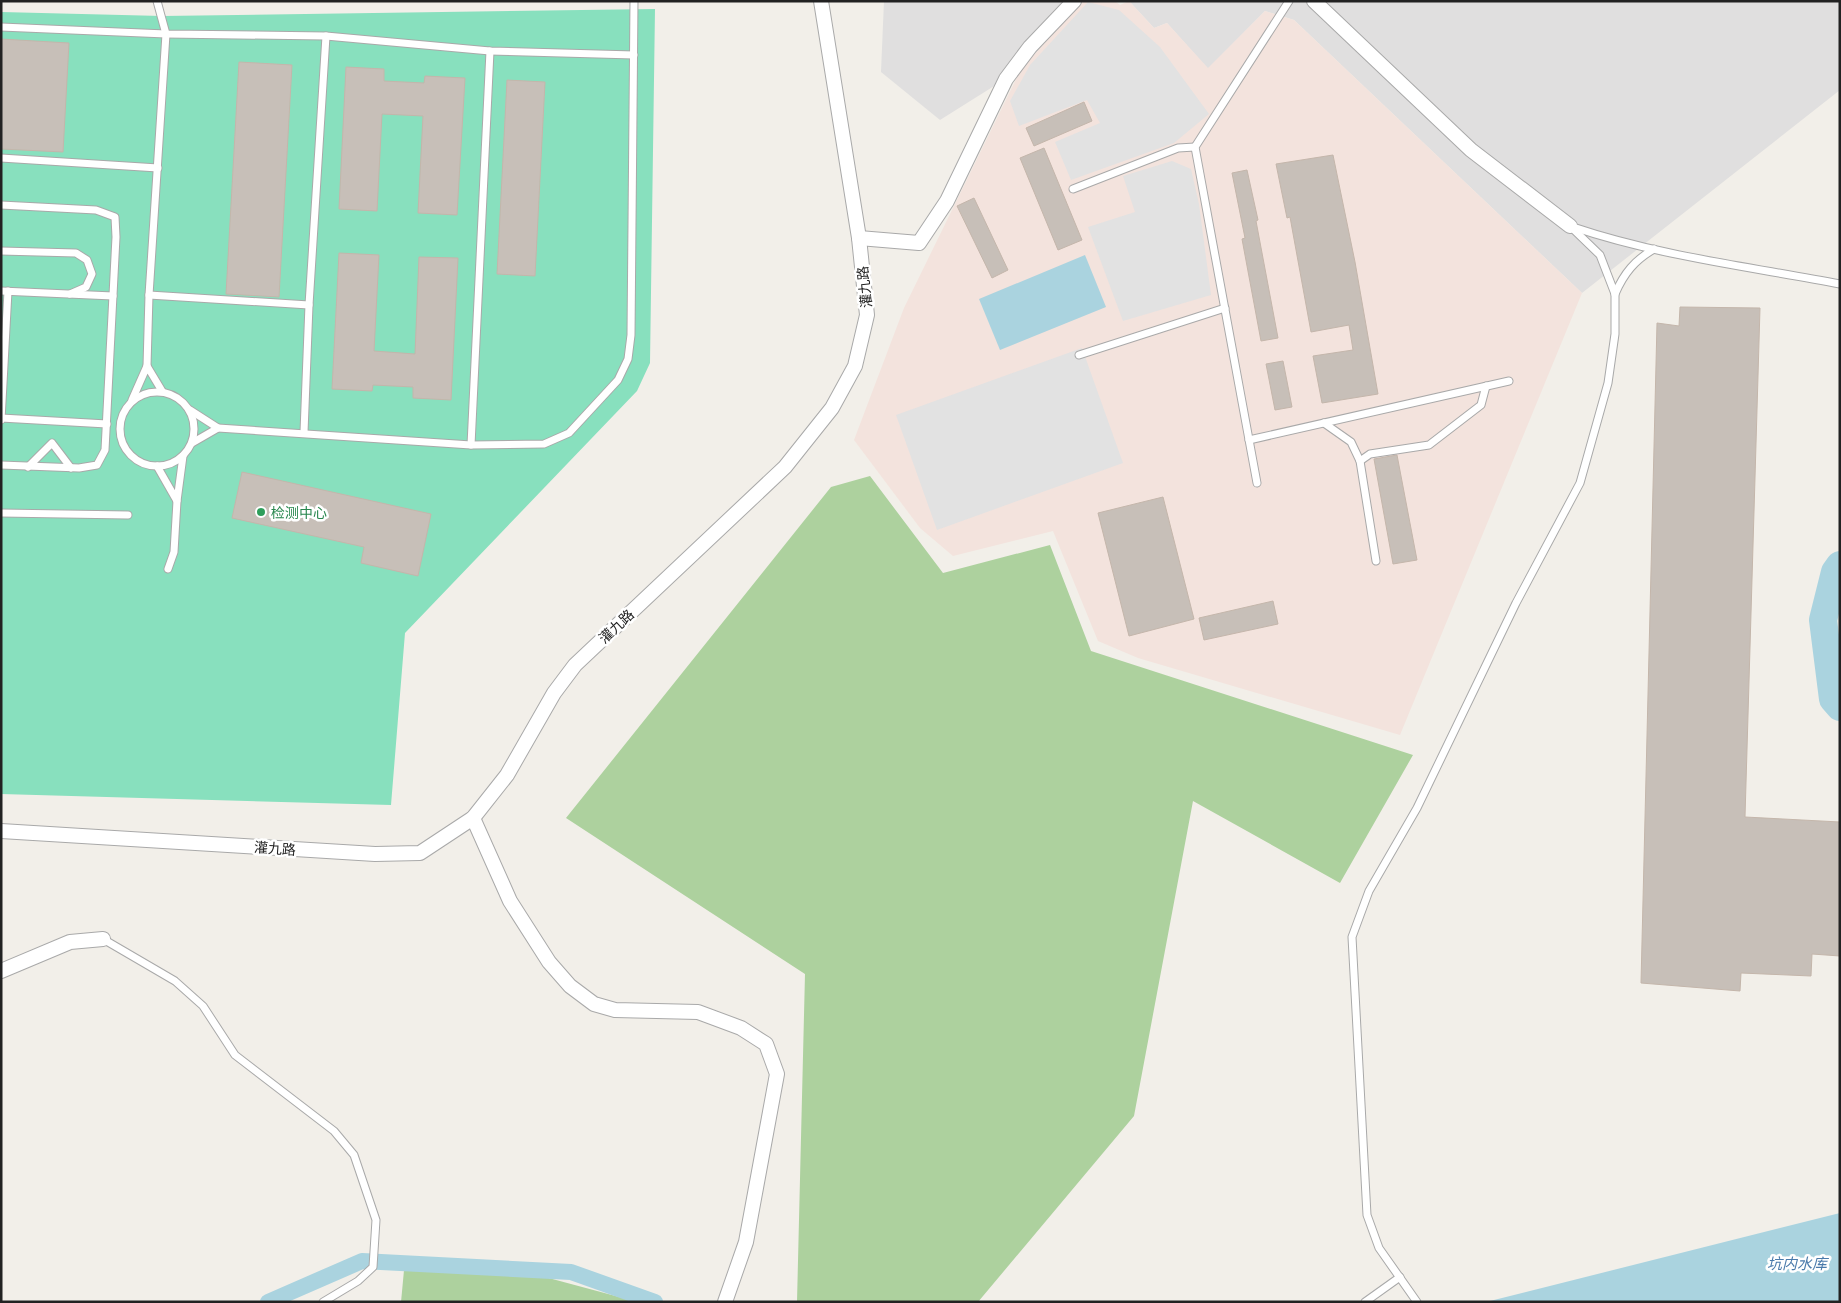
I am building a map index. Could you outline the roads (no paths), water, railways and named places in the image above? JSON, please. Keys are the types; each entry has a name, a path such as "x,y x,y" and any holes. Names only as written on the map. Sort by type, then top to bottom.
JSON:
{"street":[{"name":"灌九路","path":"1,831 375,854 420,853 474,818 507,774 554,693 575,665 785,467 832,408 855,366 867,315 859,238 821,1"},
{"path":"859,238 919,243 947,201 1006,79 1030,47 1074,1"},
{"path":"1314,1 1472,150 1570,226"},
{"path":"474,818 510,901 549,962 570,986 594,1004 615,1010 698,1012 741,1028 766,1044 777,1074 746,1242 725,1302"},
{"path":"1,971 70,942 103,939"}],"lane":[{"path":"157,1 166,34 149,295 147,366 121,421 123,443 137,460 157,466 176,462 192,443 218,428"},
{"path":"190,410 218,428 304,432 471,445 544,444 569,433 618,380 628,359 631,335 634,1"},
{"path":"1257,483 1195,147 1281,17 1289,1"},
{"path":"1,27 166,34 326,36 490,51 634,55"},
{"path":"304,432 309,306 326,36"},
{"path":"471,445 490,51"},
{"path":"1073,189 1178,148 1195,147"},
{"path":"1,158 158,168"},
{"path":"1,205 96,210 115,217 116,237 105,450 97,465 72,468 1,465"},
{"path":"1570,226 1605,238 1654,249 1840,284"},
{"path":"1417,1302 1379,1248 1367,1215 1352,937 1369,891 1417,808 1516,603 1580,483 1608,383 1615,334 1615,294 1600,256 1570,226"},
{"path":"1615,294 1624,274 1640,257 1654,249"},
{"path":"1,251 76,253 87,260 92,274 86,287 70,294"},
{"path":"107,424 1,419 5,291 113,296"},
{"path":"149,295 309,306"},
{"path":"1079,355 1225,308"},
{"path":"147,366 162,392"},
{"path":"1249,440 1509,381"},
{"path":"1360,461 1370,454 1429,445 1481,405 1486,386"},
{"path":"131,402 140,395 151,392 162,392 183,401 190,410 194,420 192,443"},
{"path":"1324,423 1351,442 1360,461 1376,561"},
{"path":"28,467 52,443 72,468"},
{"path":"168,568 174,552 177,501 183,456"},
{"path":"157,466 177,501"},
{"path":"1,513 128,515"},
{"path":"103,939 175,981 203,1006 235,1055 334,1131 354,1155 376,1220 373,1267 358,1281 323,1302"},
{"path":"1365,1302 1400,1277"}],"water":[{"path":"1085,255 1106,307 1000,350 979,299"},
{"name":"坑内水库","path":"1840,1213 1840,1302 1490,1302 1490,1301"}],"waterway":[{"path":"1840,565 1835,572 1823,620 1833,699 1840,707"},
{"path":"268,1302 362,1261 571,1272 655,1302"}],"place":[{"name":"检测中心","path":"261,512"}]}
